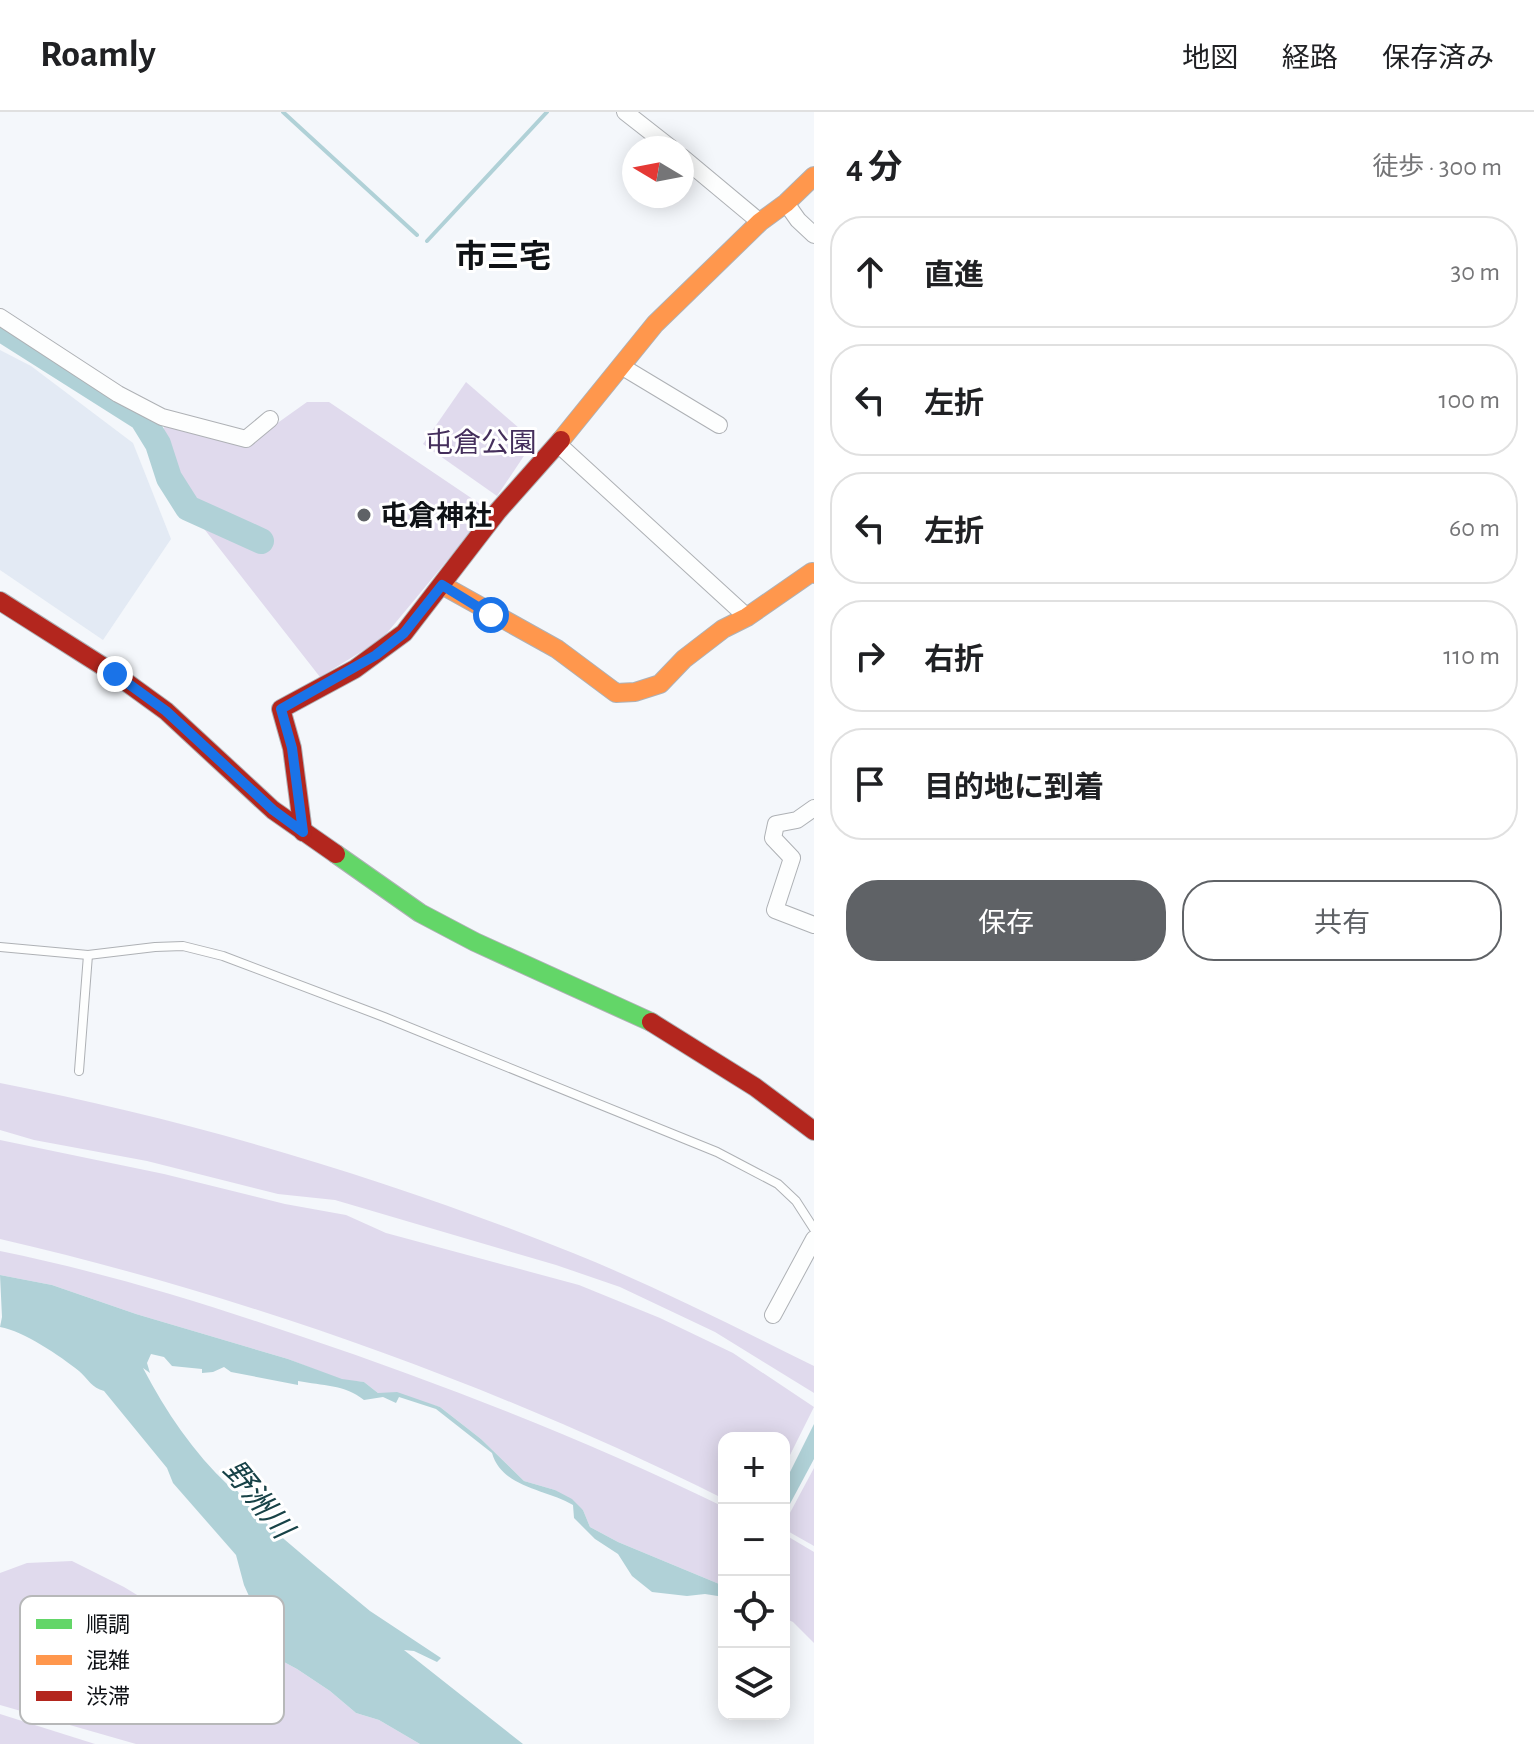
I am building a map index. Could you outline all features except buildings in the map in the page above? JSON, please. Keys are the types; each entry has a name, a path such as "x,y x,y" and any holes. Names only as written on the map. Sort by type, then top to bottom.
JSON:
{"street":[{"path":"625,112 656,136"},
{"path":"694,167 760,222"},
{"path":"303,832 292,748 281,709 376,655 404,633 498,511 558,444 655,324 760,222 814,176"},
{"path":"786,203 814,235"},
{"path":"0,317 118,394 162,417 246,439 270,419"},
{"path":"621,366 719,425"},
{"path":"558,444 747,617"},
{"path":"442,585 557,649 616,693 635,692 660,684 684,659 723,629 747,617 813,573"},
{"path":"0,601 115,674 166,711 273,810 420,913 475,942 661,1027 755,1087 814,1131"},
{"path":"814,808 797,820 776,824 773,838 792,858 775,910 814,925"},
{"path":"773,1315 814,1239"}],"lane":[{"path":"0,947 88,955 183,946 223,956 384,1017 717,1152 778,1184 796,1201 814,1229"},
{"path":"79,1071 88,955"}],"shaded area":[{"path":"0,350 31,366 133,443 171,539 103,640 0,570"}],"green space":[{"name":"屯倉公園","path":"466,382 534,441 497,496 423,444"},
{"path":"307,402 329,402 489,510 382,639 320,677 151,461 167,420 248,444"},
{"path":"0,1083 146,1115 290,1154 503,1226 634,1279 814,1366 814,1393 715,1332 620,1287 556,1265 335,1200 278,1194 147,1161 34,1140 0,1130"},
{"path":"0,1140 346,1215 386,1233 579,1285 660,1318 733,1353 814,1407 790,1455 790,1432 718,1432 718,1496 549,1418 370,1348 186,1288 0,1239"},
{"path":"0,1251 153,1289 357,1355 463,1394 621,1459 718,1504 718,1584 618,1542 590,1527 583,1510 555,1490 524,1481 481,1439 440,1407 378,1393 364,1382 342,1380 288,1359 136,1314 52,1285 0,1275"},
{"path":"814,1468 814,1546 790,1532 790,1513"},
{"path":"790,1538 814,1552 814,1643 790,1621"},
{"path":"72,1561 139,1596 20,1596 20,1711 0,1705 0,1573 27,1563"},
{"path":"284,1662 330,1691 356,1713 379,1720 420,1744 136,1744 66,1724 284,1724"},
{"path":"0,1714 20,1720 20,1724 32,1724 95,1744 0,1744"}],"water":[{"path":"0,1275 52,1285 342,1379 364,1382 378,1393 397,1392 440,1407 481,1439 524,1481 555,1490 572,1499 583,1510 590,1527 618,1542 718,1584 718,1596 652,1592 632,1576 618,1554 595,1539 574,1518 573,1505 505,1474 492,1453 436,1409 399,1397 396,1403 383,1397 364,1400 333,1386 298,1381 298,1385 231,1372 224,1367 202,1373 202,1369 172,1366 164,1357 151,1354 147,1363 150,1373 143,1368 181,1431 216,1473 229,1486 233,1485 271,1528 370,1611 441,1658 437,1662 414,1651 404,1650 523,1744 420,1744 379,1720 356,1713 330,1691 284,1662 284,1596 249,1596 236,1555 173,1483 167,1468 104,1391 41,1345 20,1333 0,1327"},
{"path":"814,1424 814,1459 790,1504 790,1472"}],"waterway":[{"path":"283,112 417,235"},
{"path":"427,241 547,112"},
{"path":"0,328 142,418 158,444 169,478 188,508 261,541"}],"traffic: fast":[{"path":"336,854 420,913 475,942 651,1022"}],"traffic: slow":[{"path":"561,440 655,324 760,222 814,176"},
{"path":"442,585 557,649 616,693 635,692 660,684 684,659 723,629 747,617 812,572 814,574"}],"traffic: jam":[{"path":"303,832 292,748 281,709 355,669 404,633 498,511 561,440"},
{"path":"0,601 115,674 166,711 273,810 336,854"},
{"path":"651,1022 755,1087 814,1131"}],"place":[{"name":"屯倉神社","path":"364,515"}],"district":[{"name":"市三宅","path":"503,256"}],"route":[{"path":"115,674 166,711 273,810 303,832 292,748 281,709 376,655 404,633 442,585 491,615"}],"water label":[{"name":"野洲川","path":"258,1499"}]}
